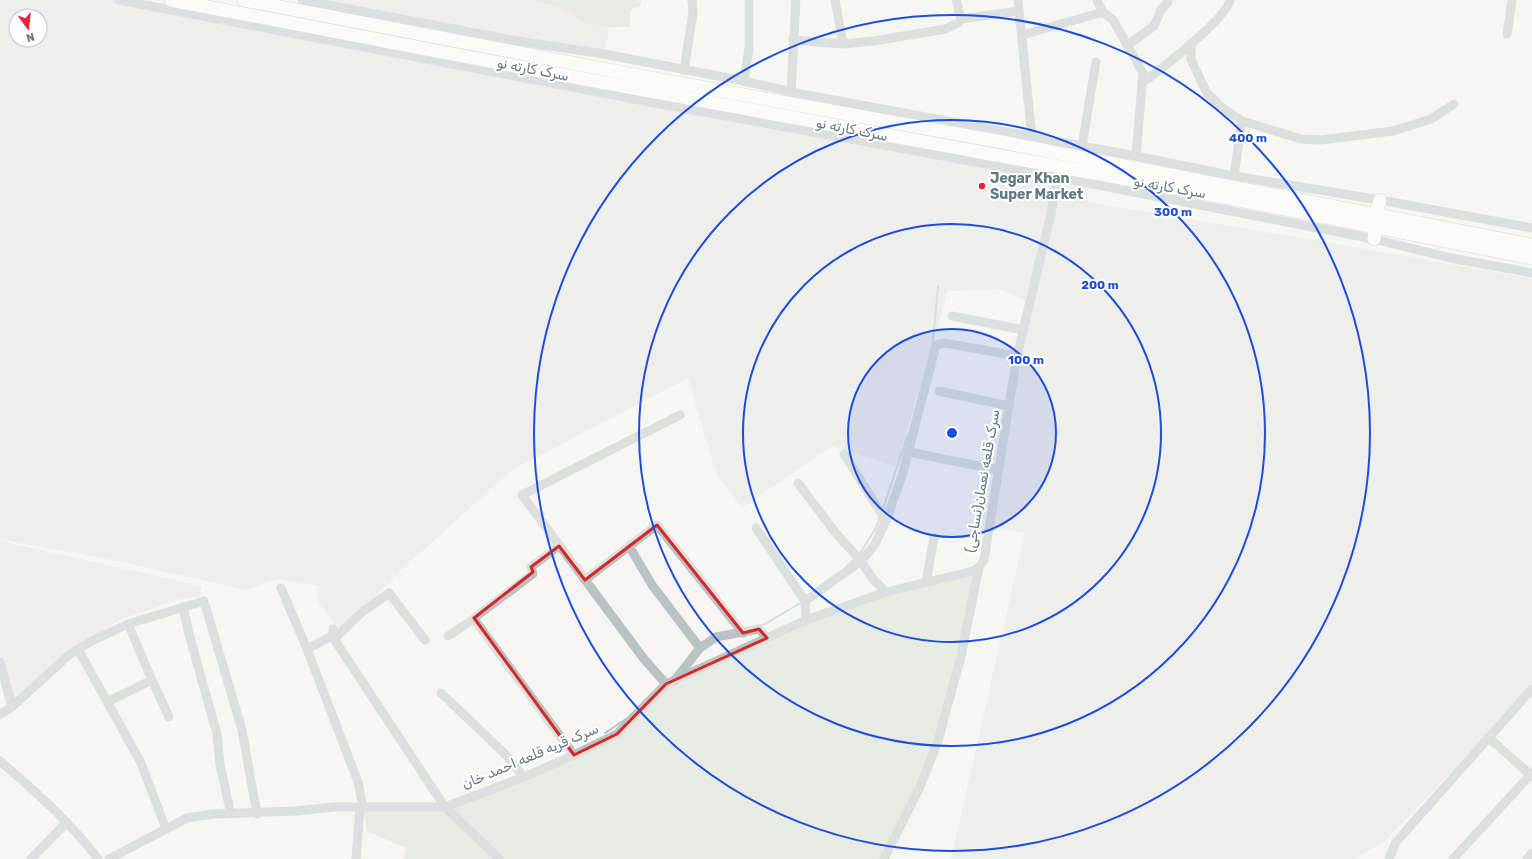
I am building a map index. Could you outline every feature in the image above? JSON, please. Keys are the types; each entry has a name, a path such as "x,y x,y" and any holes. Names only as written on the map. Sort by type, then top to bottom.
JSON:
{"highway":[{"name":"سرک کارته نو","path":"171,0 339,31 514,66 1017,158 1058,172 1375,226 1481,235 1532,245"},
{"path":"244,0 658,80 941,126 1020,145 1081,152 1375,226 1380,200"},
{"path":"339,31 340,18"},
{"path":"1017,158 1020,145"},
{"name":"سرک کارته نو","path":"1420,230 1483,248 1532,258"},
{"path":"1481,235 1483,248"}],"street":[{"path":"119,0 650,102 1058,172"},
{"path":"302,0 518,41 604,54 744,81 941,126 1032,138 1081,152 1136,156 1234,176 1380,200 1532,228"},
{"path":"684,70 693,13 692,0"},
{"path":"744,81 749,48 748,0"},
{"path":"791,92 796,0"},
{"path":"835,0 843,44"},
{"path":"956,0 960,20"},
{"path":"1018,0 1032,138"},
{"path":"1097,0 1103,12 1113,20 1142,73 1136,156"},
{"path":"1142,83 1191,44 1210,26 1230,0"},
{"path":"1507,34 1512,0"},
{"path":"1128,45 1154,26 1161,10 1168,2"},
{"path":"793,40 843,44 874,41 945,29 958,23 960,20 1018,11"},
{"path":"1022,36 1103,12"},
{"path":"1191,44 1191,59 1207,93 1220,106 1242,121 1301,139 1321,140 1400,130 1431,119 1454,104"},
{"path":"1081,152 1096,62"},
{"path":"1234,176 1242,121"},
{"name":"سرک قلعه نعمان(نساجی)","path":"884,859 920,787 938,741 961,656 979,567 984,560 1018,356 1051,214 1058,172"},
{"path":"1375,226 1451,258 1532,273"},
{"path":"952,316 1024,330"},
{"path":"805,601 861,561 874,546 886,521 909,452 936,345 945,343 1018,356"},
{"path":"939,391 1009,406"},
{"path":"680,415 522,495 644,659 670,683 700,648 716,637 759,629 766,638"},
{"path":"909,452 998,470"},
{"path":"844,454 886,521"},
{"path":"798,483 834,532 861,561 873,579 886,592"},
{"path":"585,580 657,526 744,633"},
{"path":"756,528 805,601 806,620"},
{"path":"926,582 934,538"},
{"path":"448,636 474,619 533,574 531,567 559,546"},
{"path":"629,546 652,585 700,648"},
{"name":"سرک قریه قلعه احمد خان","path":"109,859 187,818 231,814 257,814 334,807 445,807 574,756 617,734 670,683 806,620 886,592 973,571 979,567"},
{"path":"281,588 307,649 358,782 361,808 356,859"},
{"path":"307,649 334,634 389,593 425,640"},
{"path":"0,714 12,707 70,654 78,649 128,624 204,600 242,730 257,814"},
{"path":"183,607 217,734 220,765 231,814"},
{"path":"474,619 574,756"},
{"path":"128,624 170,717"},
{"path":"334,634 445,807 498,859"},
{"path":"78,649 141,763 166,829"},
{"path":"0,662 12,707"},
{"path":"107,702 152,680"},
{"path":"1388,859 1396,842 1532,689"},
{"path":"442,693 504,753 524,777"},
{"path":"1453,859 1531,775 1488,737"},
{"path":"0,761 41,796 84,840 98,859"},
{"path":"30,859 66,823"},
{"path":"1527,859 1532,853"}],"highlighted area":[{"path":"657,525 743,633 759,629 767,638 666,684 617,734 574,755 474,618 533,572 531,567 559,546 585,580"}],"shaded area":[{"path":"0,0 119,0 1090,183 1087,202 1366,249 1532,279 1532,688 1385,841 1354,859 951,859 1025,532 990,529 1031,303 1002,290 948,291 896,466 832,446 742,508 716,473 688,378 512,470 399,572 340,632 316,599 319,586 278,579 246,590 117,561 0,539"},
{"path":"313,0 537,0 536,3 560,8 586,23 609,27 604,54"},
{"path":"537,0 641,0 641,5 630,10 630,27 609,27 586,23 560,8 536,2"},
{"path":"0,541 202,586 200,596 176,600 122,619 71,650 12,707 0,651"},
{"path":"979,567 938,741 884,859 404,859 406,848 367,831 363,807 445,807 617,734 666,684 806,620"}],"waterway":[{"path":"933,343 938,286"},
{"path":"883,509 908,434"},
{"path":"859,555 876,528 880,517"},
{"path":"847,566 854,559"},
{"path":"759,626 802,602"},
{"path":"605,733 626,719"}],"place":[{"name":"Jegar Khan Super Market","path":"982,186"}]}
